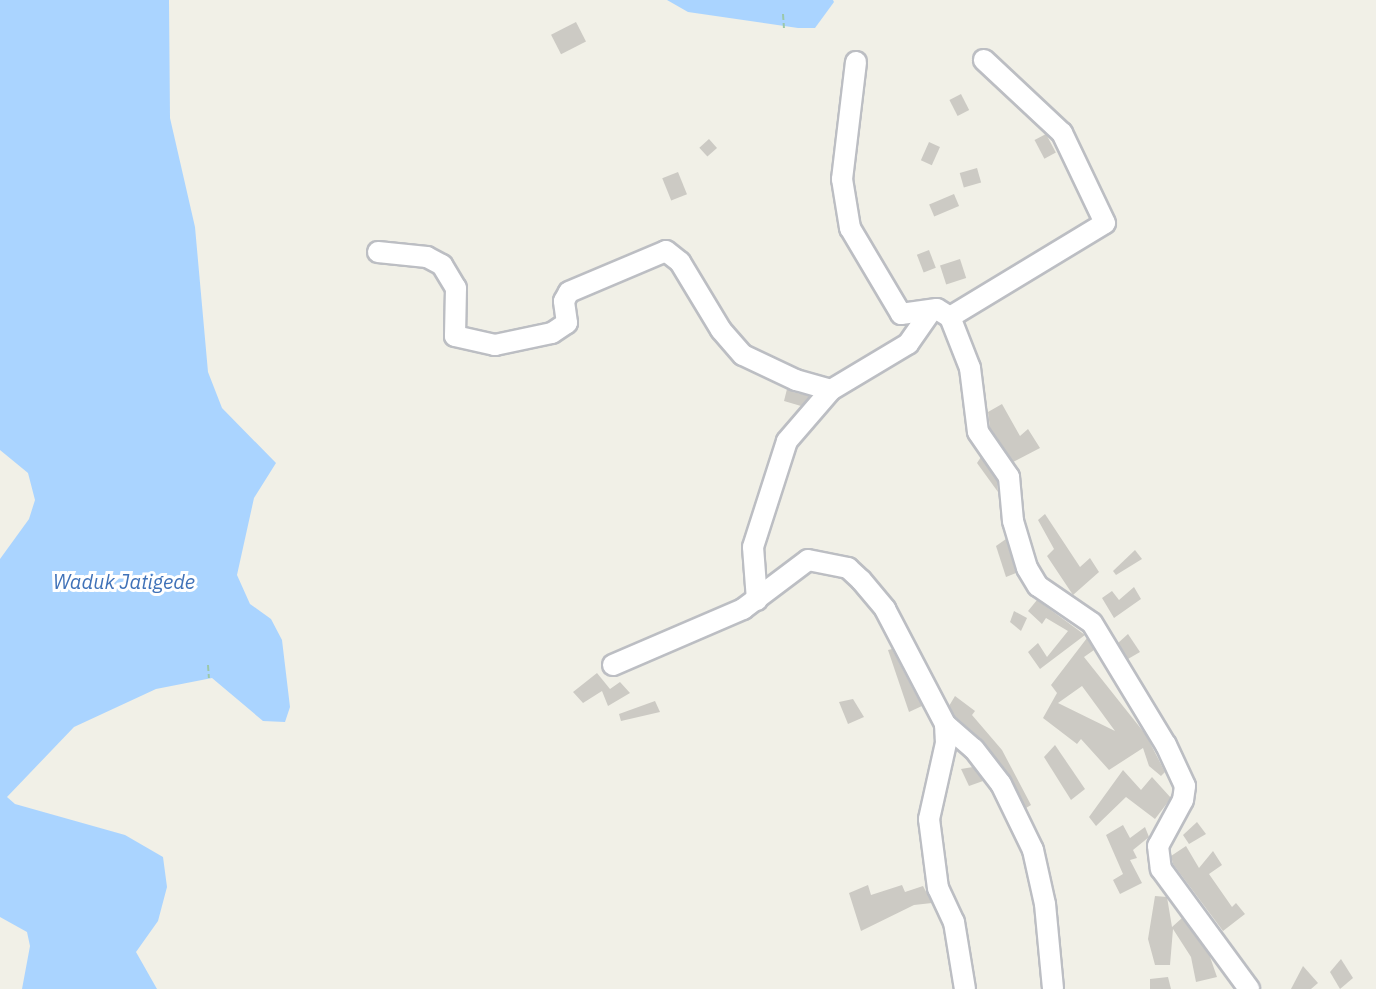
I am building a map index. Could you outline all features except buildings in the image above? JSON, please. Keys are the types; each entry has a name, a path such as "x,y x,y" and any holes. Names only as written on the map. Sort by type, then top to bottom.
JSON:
{"street":[{"path":"856,62 842,179 846,219 901,314 930,311 950,317 1106,223 1062,134 984,60"},
{"path":"378,252 427,257 442,265 456,288 455,336 495,345 552,333 567,323 564,301 569,292 666,251 680,262 721,330 743,355 787,377 831,390"},
{"path":"757,600 753,547 776,466 797,424 831,390 908,344 930,311"},
{"path":"950,317 968,358 978,432 1009,477 1013,521 1026,568 1038,586 1092,623 1166,746 1185,786 1183,801 1158,846 1161,869 1249,989"},
{"path":"614,665 757,600 784,573 808,560 848,568 885,609 945,724 974,749 1000,784 1033,850 1046,904 1053,989"},
{"path":"945,724 946,743 929,819 938,888 954,922 965,989"}],"path":[{"path":"783,15 784,28"},
{"path":"208,665 209,678"}],"water":[{"name":"Waduk Jatigede","path":"0,0 169,0 170,118 195,227 208,372 222,408 276,463 254,498 237,575 250,604 271,619 282,640 290,707 285,722 263,721 212,678 156,689 74,727 7,797 15,804 125,835 163,857 167,887 158,921 136,952 157,989 22,989 30,946 27,932 0,917 0,559 29,519 35,500 28,473 0,450"},
{"path":"667,0 833,0 834,2 815,28 798,28 688,12"}]}
